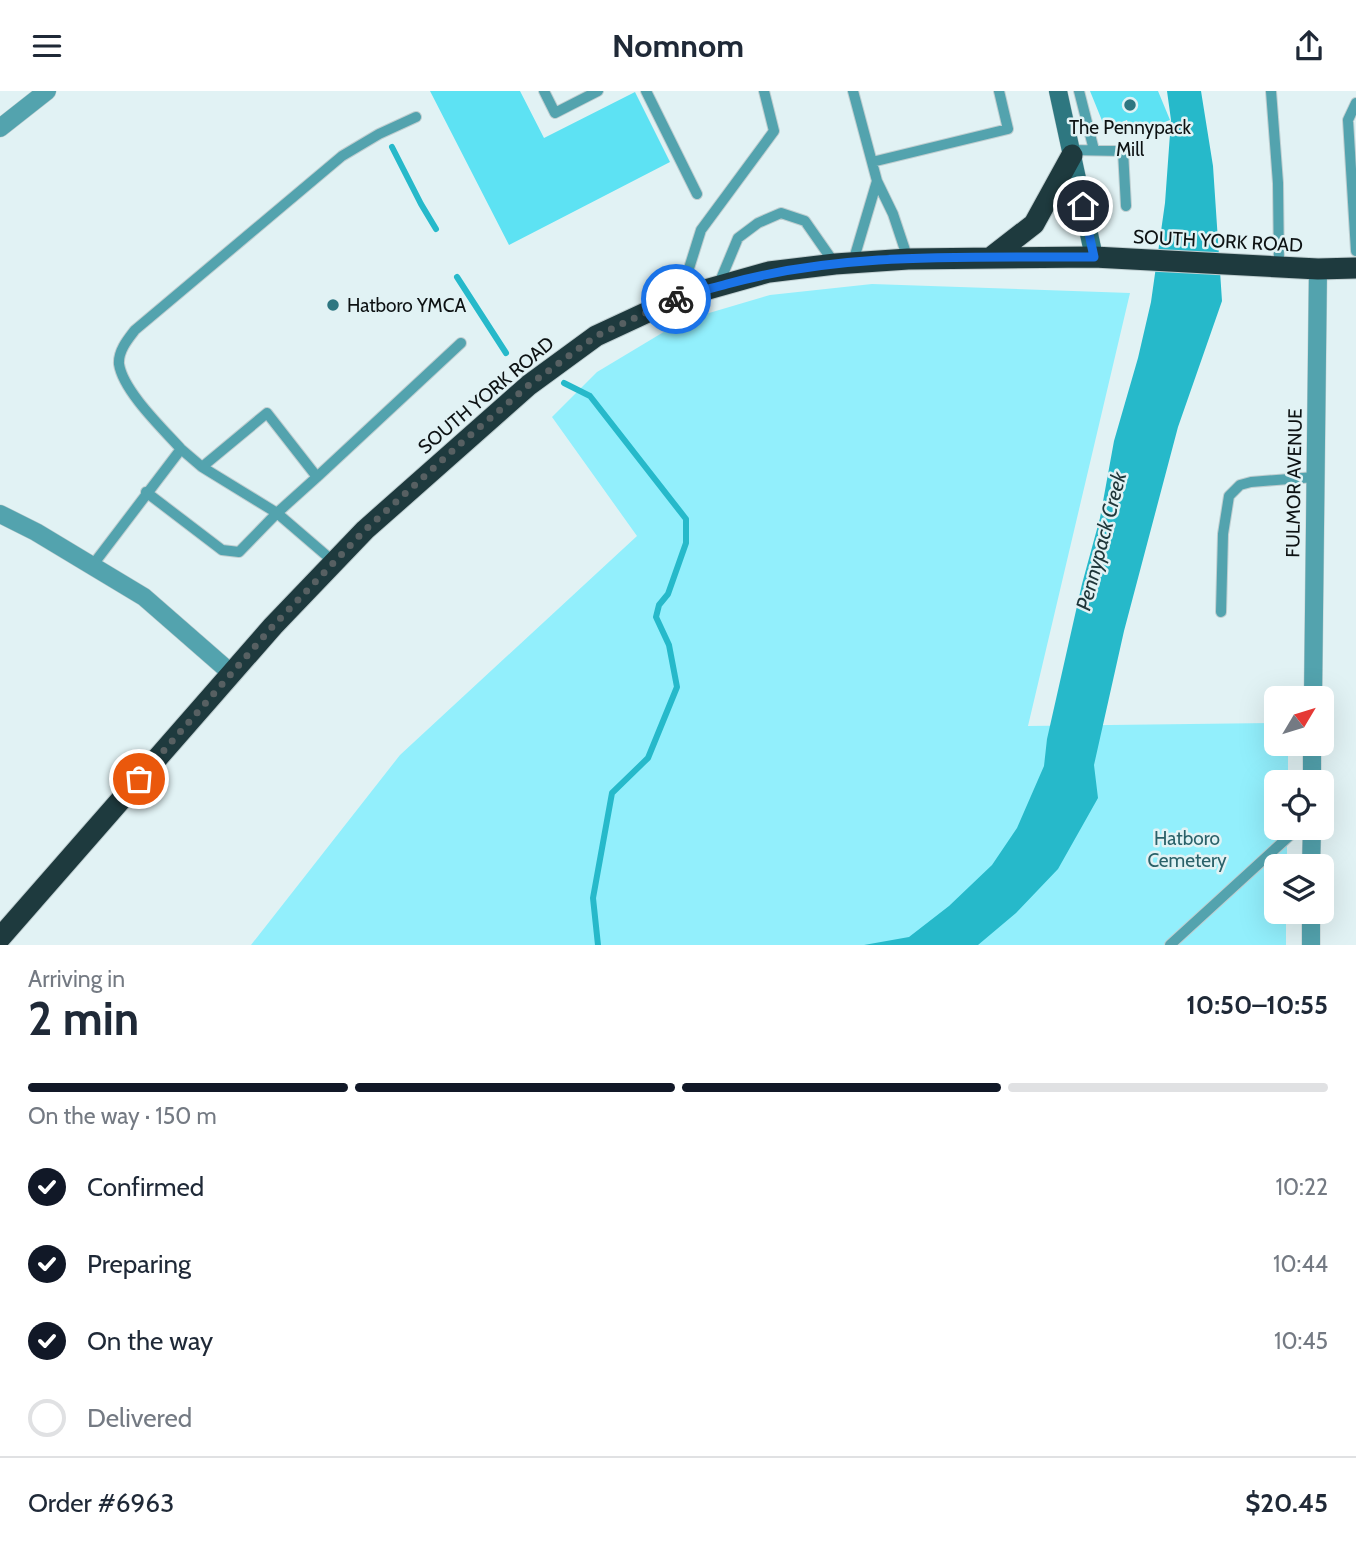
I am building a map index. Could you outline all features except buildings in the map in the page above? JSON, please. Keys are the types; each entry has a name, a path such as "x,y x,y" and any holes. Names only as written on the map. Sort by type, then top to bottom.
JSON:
{"highway":[{"path":"990,258 1034,224 1071,153"},
{"name":"SOUTH YORK ROAD","path":"0,938 231,673 365,530 529,385 596,336 680,297 769,272 844,263 908,259 1094,257 1318,269 1356,268"}],"street":[{"path":"0,128 47,91"},
{"path":"1058,91 1094,257"},
{"name":"FULMOR AVENUE","path":"1313,686 1318,269"},
{"path":"0,514 36,532 144,597 231,673"},
{"path":"1311,924 1311,945"}],"lane":[{"path":"544,91 555,113 598,91"},
{"path":"646,91 697,194"},
{"path":"680,297 701,230 774,131 764,91"},
{"path":"853,91 877,181 893,214 908,259"},
{"path":"872,162 1008,129 999,91"},
{"path":"1079,91 1094,150"},
{"path":"1271,91 1278,183 1279,267"},
{"path":"1356,103 1348,120 1356,251"},
{"path":"334,562 277,513 202,467 181,449 129,388 119,364 122,347 135,330 342,156 415,117"},
{"path":"1071,153 1094,150 1123,151 1126,206"},
{"path":"718,287 738,238 758,223 782,213 805,221 844,263 877,181"},
{"path":"146,492 222,550 239,552 277,513 461,343"},
{"path":"202,467 267,413 317,477"},
{"path":"92,566 181,449"},
{"path":"1221,612 1223,534 1229,496 1240,485 1251,482 1315,477"},
{"path":"1170,945 1285,840"}],"green space":[{"name":"Hatboro Cemetery","path":"872,284 1130,293 1028,726 1264,723 1264,756 1288,756 1288,770 1264,770 1264,840 1287,840 1287,854 1264,854 1264,924 1286,924 1286,945 251,945 400,755 637,536 552,417 597,372 682,321 770,295"}],"water":[{"path":"1167,91 1201,91 1213,166 1222,301 1178,427 1124,631 1094,765 1098,798 1058,869 1016,913 978,945 864,945 909,937 949,906 992,865 1017,828 1044,766 1047,739 1082,584 1100,518 1114,441 1151,302 1165,203 1171,120"}],"waterway":[{"name":"Pennypack Creek","path":"392,147 436,229"},
{"name":"Pennypack Creek","path":"457,277 506,353"},
{"name":"Pennypack Creek","path":"564,383 590,396 686,519 686,543 668,594 659,605 656,617 669,645 677,687 648,758 612,793 593,898 598,945"}],"way so far":[{"path":"139,779 273,626 365,530 460,444 529,385 596,336 676,299"}],"place":[{"name":"The Pennypack Mill","path":"1130,105"},
{"name":"Hatboro YMCA","path":"333,305"}],"route":[{"path":"676,299 769,272 835,264 908,259 1094,257 1083,206"}]}
